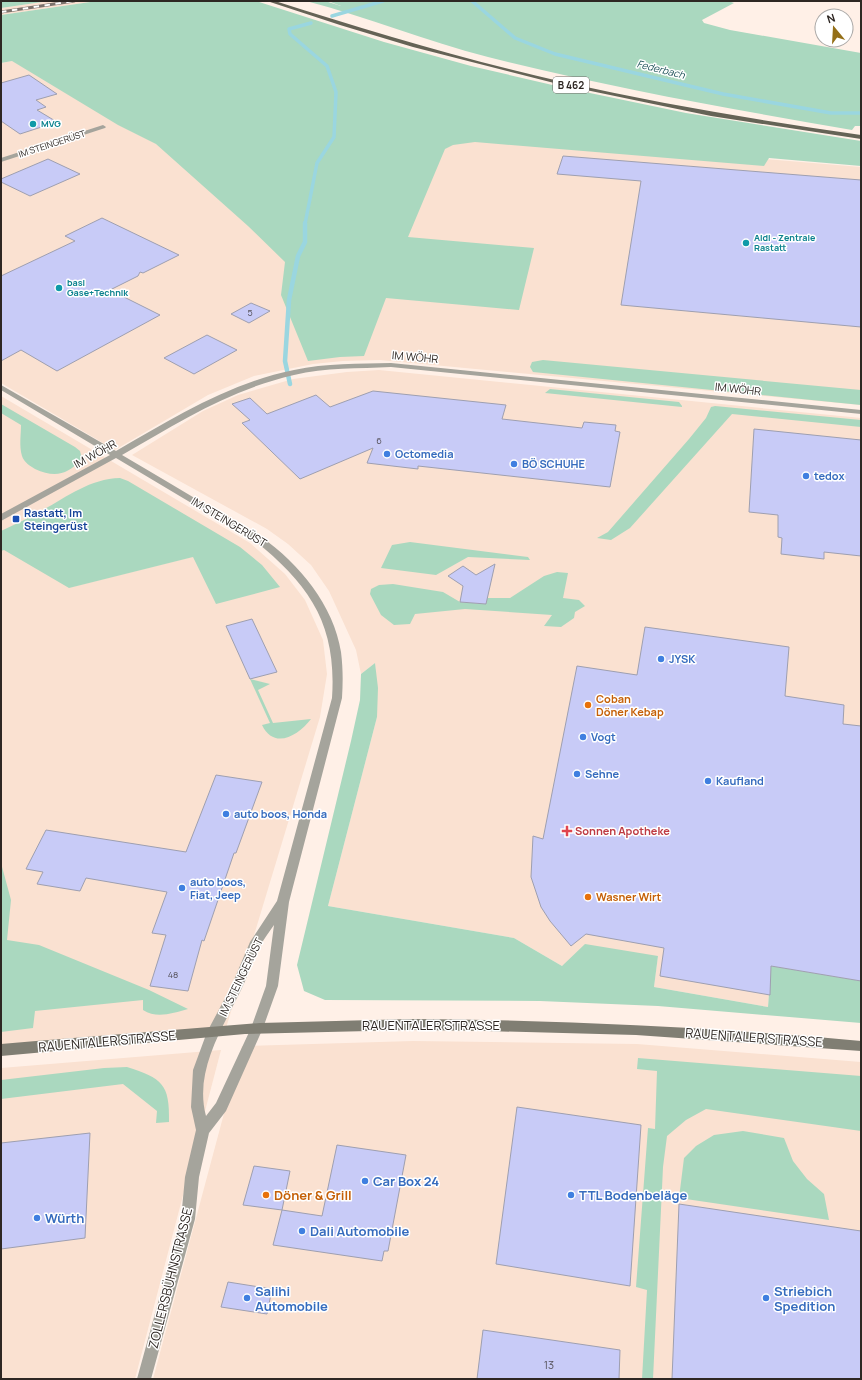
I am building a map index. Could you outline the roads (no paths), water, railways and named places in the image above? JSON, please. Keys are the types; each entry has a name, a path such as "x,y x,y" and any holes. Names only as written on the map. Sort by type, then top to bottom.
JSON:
{"main road":[{"name":"B 462","path":"270,1 383,37 474,62 583,88 695,110 861,137"}],"street":[{"name":"IM STEINGERÜST","path":"1,160 103,127"},
{"name":"IM WÖHR","path":"1,518 116,455 192,410 245,386 295,372 363,365 391,365 861,412"},
{"name":"IM STEINGERÜST","path":"1,387 258,538 276,552 295,571 314,596 330,627 337,654 340,675 337,698 283,902 272,986 258,1028"},
{"name":"IM STEINGERÜST","path":"213,1032 236,988 254,945 283,902"},
{"name":"RAUENTALER STRASSE","path":"1,1050 258,1028 373,1025 541,1025 767,1037 861,1046"},
{"name":"ZOLLERSBÜHNSTRASSE","path":"202,1130 221,1107 258,1028"},
{"name":"ZOLLERSBÜHNSTRASSE","path":"144,1379 188,1219 192,1177 202,1130 197,1108 199,1070 213,1032"}],"waterway":[{"path":"332,16 383,1"},
{"name":"Federbach","path":"472,1 515,38 555,54 723,94 831,113 861,113"},
{"path":"305,224 317,163 334,137 336,92 327,66 290,34 289,29 311,23"},
{"path":"290,384 285,361 289,300 298,256 305,242 305,224"}],"railway":[{"path":"1,12 74,1"}],"place":[{"name":"MVG","path":"33,124"},
{"name":"Aldi - Zentrale Rastatt","path":"746,243"},
{"name":"basi Gase+Technik","path":"59,288"},
{"name":"Octomedia","path":"387,454"},
{"name":"BÖ SCHUHE","path":"514,464"},
{"name":"tedox","path":"806,476"},
{"name":"Rastatt, Im Steingerüst","path":"16,519"},
{"name":"JYSK","path":"661,659"},
{"name":"Coban Döner Kebap","path":"588,705"},
{"name":"Vogt","path":"583,737"},
{"name":"Sehne","path":"577,774"},
{"name":"Kaufland","path":"708,781"},
{"name":"auto boos, Honda","path":"226,814"},
{"name":"Sonnen Apotheke","path":"567,831"},
{"name":"auto boos, Fiat, Jeep","path":"182,888"},
{"name":"Wasner Wirt","path":"588,897"},
{"name":"Car Box 24","path":"365,1181"},
{"name":"Döner & Grill","path":"266,1195"},
{"name":"TTL Bodenbeläge","path":"571,1195"},
{"name":"Würth","path":"37,1218"},
{"name":"Dali Automobile","path":"302,1231"},
{"name":"Salihi Automobile","path":"247,1298"},
{"name":"Striebich Spedition","path":"766,1298"}]}
